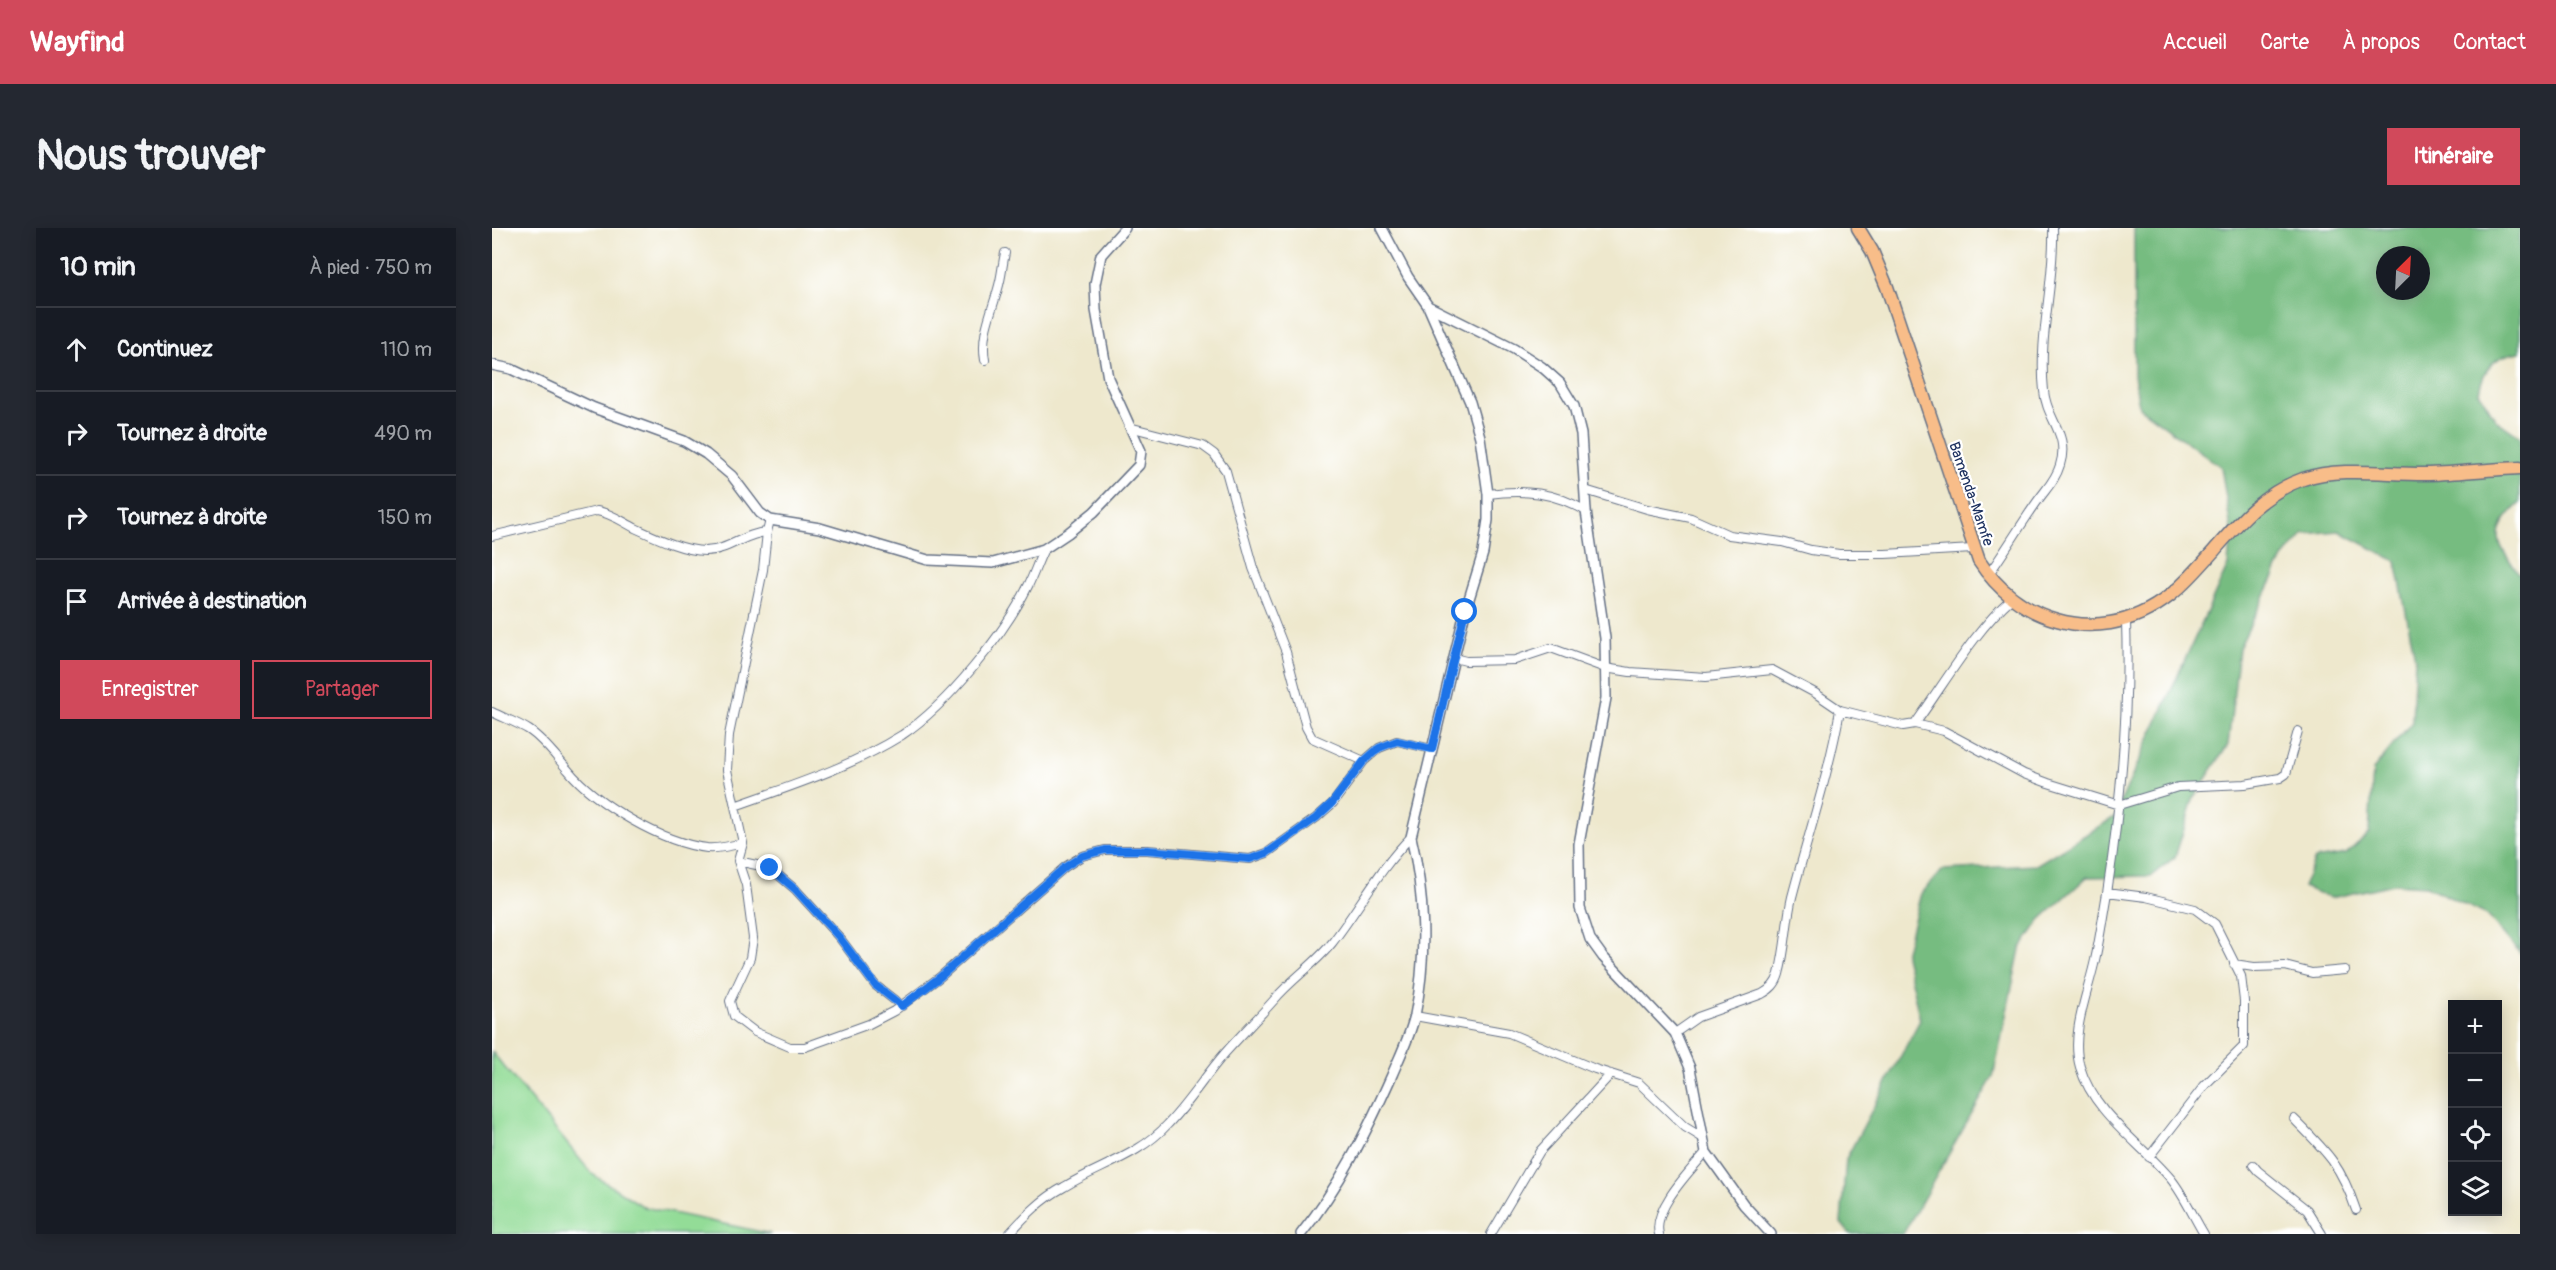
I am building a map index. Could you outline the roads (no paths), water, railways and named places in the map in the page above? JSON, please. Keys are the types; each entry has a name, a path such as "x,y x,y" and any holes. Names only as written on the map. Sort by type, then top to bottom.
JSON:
{"highway":[{"name":"Bamenda-Mamfe","path":"1858,228 1872,251 1887,287 1973,549 1988,575 2012,598 2046,617 2066,623 2102,625 2126,621 2143,614 2178,591 2231,529 2250,511 2268,497 2309,477 2350,473 2430,474 2520,468"}],"street":[{"path":"492,365 511,369 594,408 684,441 706,454 732,476 760,513 770,520 820,528 893,551 946,562 993,563 1044,549 1094,512 1139,465 1141,451 1108,378 1096,310 1095,284 1101,255 1125,228"},
{"path":"1301,1234 1345,1171 1363,1138 1402,1052 1415,1016 1422,960 1422,930 1417,863 1411,837 1465,612 1483,553 1488,520 1488,494 1480,437 1470,402 1428,306 1408,278 1382,228"},
{"path":"1988,575 2054,480 2062,457 2063,442 2044,399 2042,376 2042,338 2052,274 2053,228"},
{"path":"985,360 983,346 989,315 1000,282 1005,253"},
{"path":"1428,306 1514,349 1542,367 1560,383 1574,406 1583,451 1586,511 1604,629 1606,698 1579,843 1580,908 1590,939 1603,957 1674,1033 1690,1068 1706,1152 1744,1205 1771,1234"},
{"path":"1129,427 1203,446 1214,454 1226,471 1253,568 1286,652 1306,727 1312,738 1364,761"},
{"path":"1488,494 1519,490 1546,493 1586,511"},
{"path":"1585,490 1647,509 1691,518 1730,535 1782,542 1811,550 1839,554 1885,554 1973,549"},
{"path":"492,536 597,511 605,512 663,539 706,551 733,544 759,532 766,532"},
{"path":"770,520 766,532 763,570 729,735 727,770 743,843 738,861 746,885 753,938 750,958 730,1001 734,1016 743,1025 790,1047 805,1047 869,1024 902,1006 940,977 1065,867 1082,856 1105,850 1136,850 1250,859 1267,853 1316,818 1332,803 1364,761 1379,748 1397,741 1432,749"},
{"path":"735,806 843,765 904,734 956,686 995,640 1028,588 1044,549"},
{"path":"1915,724 1970,647 2001,608 2012,598"},
{"path":"2126,621 2125,718 2119,805 2107,892 2080,1024 2077,1047 2079,1066 2089,1089 2117,1125 2172,1180 2204,1234"},
{"path":"1454,658 1466,661 1515,660 1551,648 1605,668 1629,672 1706,677 1772,670 1840,710 1903,726 1915,724 1944,731 2024,774 2119,805 2178,787 2245,784 2280,778 2286,774 2298,731"},
{"path":"1674,1033 1698,1017 1762,994 1772,988 1776,982 1791,901 1831,757 1840,710"},
{"path":"492,712 529,730 568,771 605,804 625,817 684,842 708,848 728,847 743,843"},
{"path":"1009,1234 1027,1213 1043,1200 1065,1185 1131,1154 1168,1125 1225,1053 1277,997 1316,962 1375,878 1411,837"},
{"path":"738,861 770,868 796,890 839,937 875,985 902,1006"},
{"path":"2107,892 2146,897 2195,909 2215,924 2241,976 2244,1001 2244,1046 2204,1086 2149,1156"},
{"path":"2235,964 2254,967 2285,966 2312,973 2345,970"},
{"path":"1415,1016 1509,1033 1639,1083 1685,1126 1703,1138"},
{"path":"1491,1234 1540,1151 1611,1074"},
{"path":"2294,1119 2332,1158 2347,1183 2355,1210"},
{"path":"1659,1234 1660,1218 1667,1201 1706,1152"},
{"path":"2253,1165 2307,1210 2322,1234"}]}
